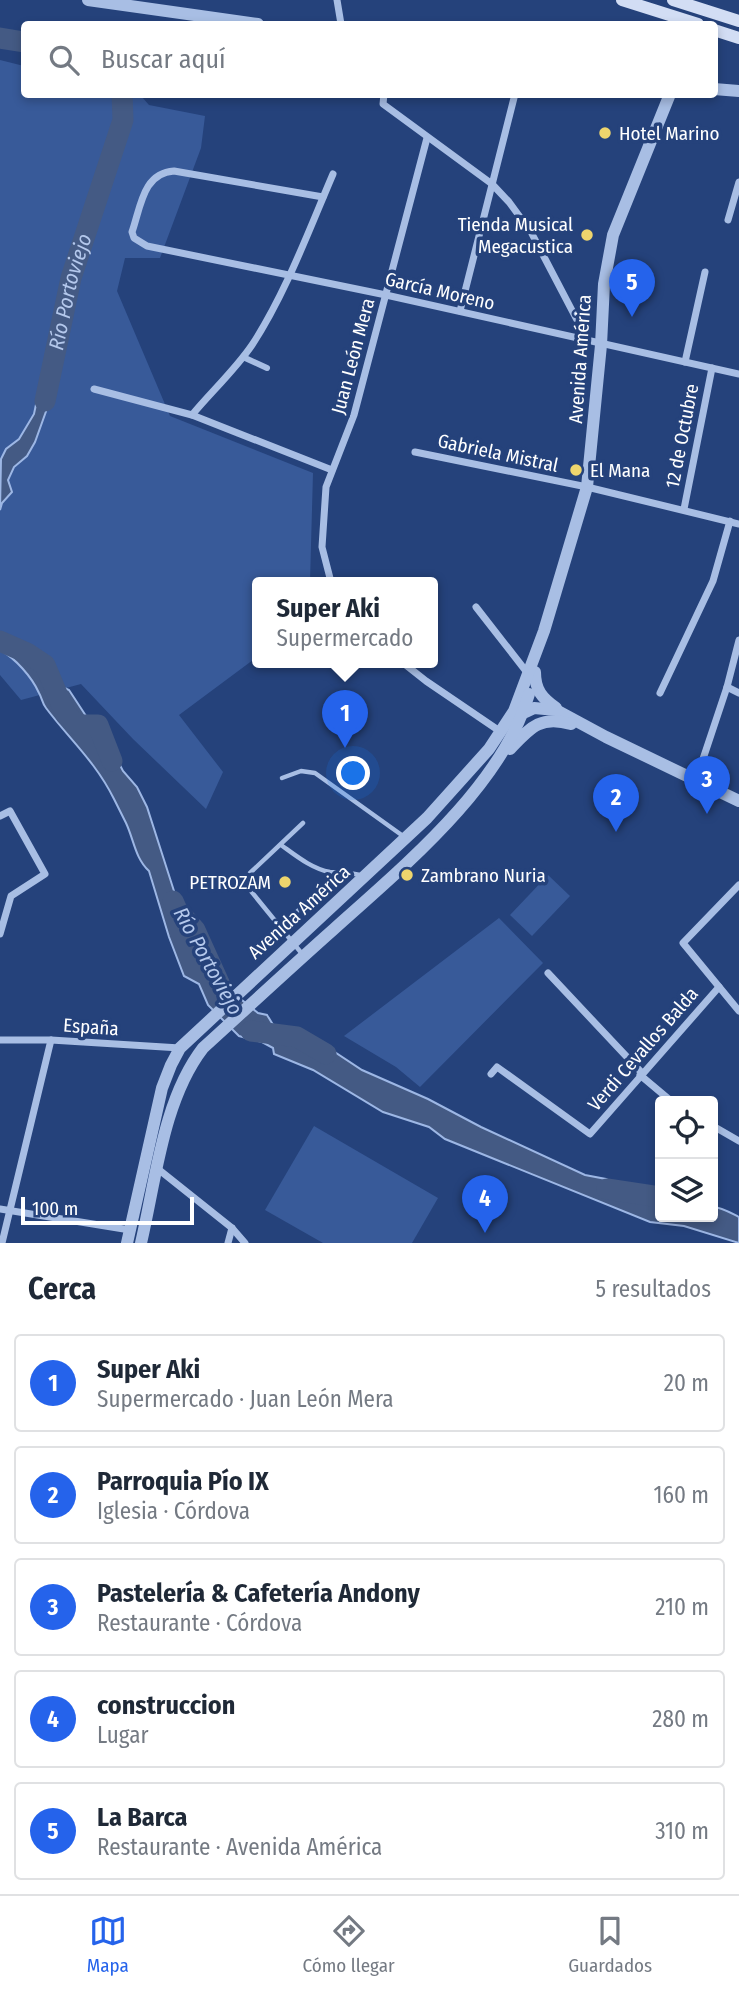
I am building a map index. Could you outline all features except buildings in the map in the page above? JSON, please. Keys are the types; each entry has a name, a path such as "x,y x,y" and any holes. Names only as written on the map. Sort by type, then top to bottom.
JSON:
{"main road":[{"path":"622,0 684,21"},
{"path":"679,1 739,21"},
{"path":"718,31 739,38"}],"street":[{"path":"88,0 237,21"},
{"path":"337,0 340,21"},
{"path":"679,1 689,21"},
{"path":"718,89 739,91"},
{"path":"384,98 383,104 492,184 521,216 588,341"},
{"path":"460,311 514,98"},
{"name":"Avenida América","path":"141,1243 177,1095 190,1066 203,1048 443,826 508,745 524,712 544,631 587,487 601,345 604,284 614,235 668,98"},
{"name":"Juan León Mera","path":"330,577 322,547 326,487 354,415 427,138"},
{"name":"García Moreno","path":"323,197 174,171 164,172 149,182 132,232 135,238 147,246 386,295 739,374"},
{"path":"192,415 254,342 289,275 333,174"},
{"path":"728,220 739,182"},
{"path":"685,362 705,272"},
{"path":"243,358 267,368"},
{"name":"12 de Octubre","path":"684,509 712,368"},
{"path":"94,389 192,415 332,470"},
{"name":"Gabriela Mistral","path":"415,452 587,487 739,524"},
{"path":"660,693 713,581 730,522"},
{"path":"476,607 532,674 542,698 606,737 739,801"},
{"path":"696,780 727,687 739,640"},
{"path":"410,668 502,732 524,712 534,708 545,707 575,719"},
{"name":"Avenida América","path":"128,1237 162,1088 184,1043 367,877 463,780 502,732 532,674"},
{"path":"727,687 739,693"},
{"path":"488,773 532,728 547,720 569,723 606,737"},
{"path":"0,816 10,811 45,874 10,896 0,934"},
{"path":"739,885 683,943 739,1011"},
{"path":"548,973 641,1074 665,1096"},
{"name":"Verdi Cevallos Balda","path":"491,1074 497,1067 590,1134 719,987"},
{"name":"España","path":"0,1040 184,1043"},
{"path":"2,1243 51,1040"},
{"path":"718,1129 739,1141"},
{"path":"158,1169 232,1228 245,1243"},
{"path":"0,1209 128,1237"},
{"path":"228,1243 232,1228"}],"lane":[{"path":"282,778 301,771 315,773 407,838"},
{"path":"303,823 250,873 246,885 304,956"},
{"path":"281,845 317,867 338,872 354,872 367,877"},
{"path":"281,927 338,872"}],"shaded area":[{"path":"0,60 21,65 21,98 143,98 149,105 205,116 201,148 160,258 125,258 117,291 170,416 313,473 310,577 252,577 252,661 179,715 223,772 206,809 133,739 81,684 21,700 0,675"},
{"path":"48,357 53,392 35,442 27,456 14,467 8,480 12,492 2,503 0,510 1,459 6,449 19,439 34,414"},
{"path":"0,634 13,649 19,651 32,648 34,665 46,679 69,690 111,748 123,771 137,787 147,807 174,891 202,956 215,967 227,988 258,1013 267,1015 280,1035 288,1040 312,1037 362,1070 428,1099 481,1127 585,1175 606,1179 645,1198 655,1200 655,1222 718,1222 718,1208 726,1210 739,1217 739,1243 684,1226 650,1222 445,1139 429,1127 383,1112 313,1070 274,1054 273,1048 262,1042 239,1036 208,1005 199,984 184,976 149,871 138,855 107,785 45,706 28,674 0,650"},
{"path":"548,875 570,896 532,936 510,915"},
{"path":"499,918 543,963 420,1087 396,1067 344,1036"},
{"path":"314,1126 438,1198 412,1243 323,1243 265,1210"}],"waterway":[{"name":"Río Portoviejo","path":"0,38 21,42"},
{"name":"Río Portoviejo","path":"45,401 71,278 123,120 122,98"},
{"name":"Río Portoviejo","path":"0,641 27,653 45,665 66,715 78,725 98,725 112,761"},
{"name":"Río Portoviejo","path":"173,901 177,910 195,930 220,985"},
{"name":"Río Portoviejo","path":"251,1031 297,1037 326,1054"},
{"name":"Río Portoviejo","path":"607,1189 655,1196"}],"place":[{"name":"Hotel Marino","path":"605,133"},
{"name":"Tienda Musical Megacustica","path":"587,235"},
{"name":"La Barca","path":"632,317"},
{"name":"El Mana","path":"576,470"},
{"name":"Super Aki","path":"345,748"},
{"name":"Pastelería & Cafetería Andony","path":"707,814"},
{"name":"Parroquia Pío IX","path":"616,832"},
{"name":"Zambrano Nuria","path":"407,875"},
{"name":"PETROZAM","path":"285,882"},
{"name":"construccion","path":"485,1233"}]}
